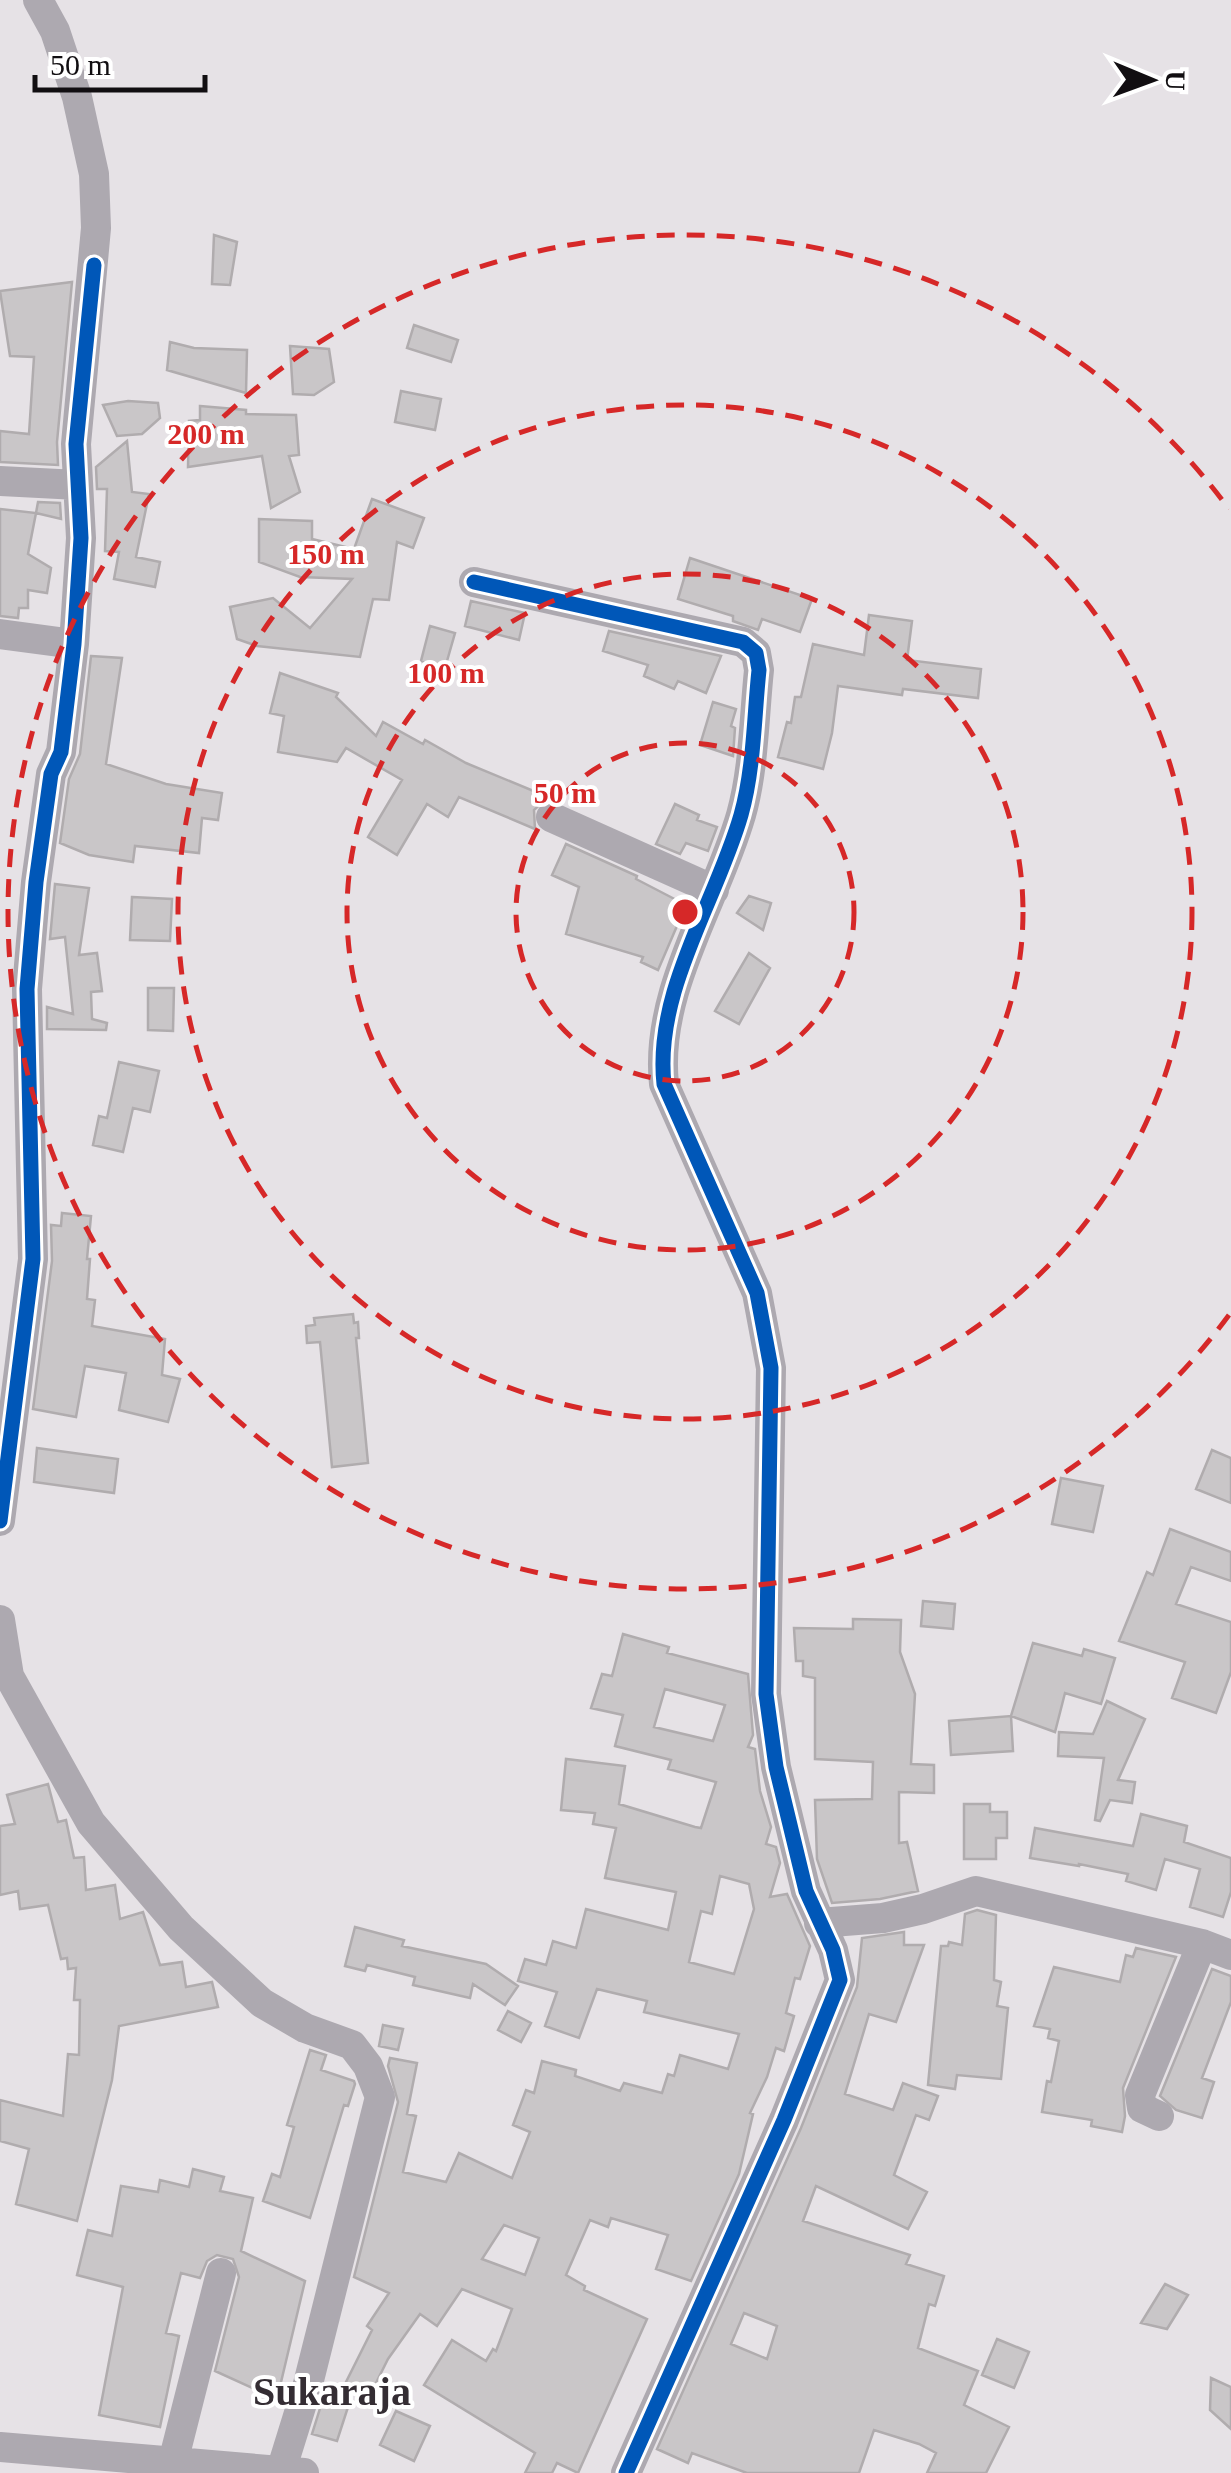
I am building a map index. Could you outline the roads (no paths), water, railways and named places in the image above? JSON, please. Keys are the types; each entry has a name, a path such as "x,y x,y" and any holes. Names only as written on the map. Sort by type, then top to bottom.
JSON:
{"street":[{"path":"0,1521 33,1259 28,989 35,899 52,774 61,752 74,644 80,538 76,444 94,264 94,174 56,31 38,0"},
{"path":"0,481 78,485"},
{"path":"474,582 742,642 756,653 759,670 742,811 678,982 664,1034 662,1071 694,1157 757,1294 771,1368 766,1694 776,1767 806,1891 834,1950 840,1980 784,2120 626,2473"},
{"path":"0,634 74,644"},
{"path":"551,816 714,890"},
{"path":"0,1620 9,1676 92,1823 181,1928 262,2003 305,2028 352,2045 376,2081 380,2097 308,2384 293,2472 0,2446"},
{"path":"819,1924 883,1918 976,1891 1202,1944 1231,1955"},
{"path":"1159,2116 1142,2108 1140,2095 1202,1944"},
{"path":"174,2462 221,2273"}],"district":[{"name":"Sukaraja","path":"332,2391"}]}
